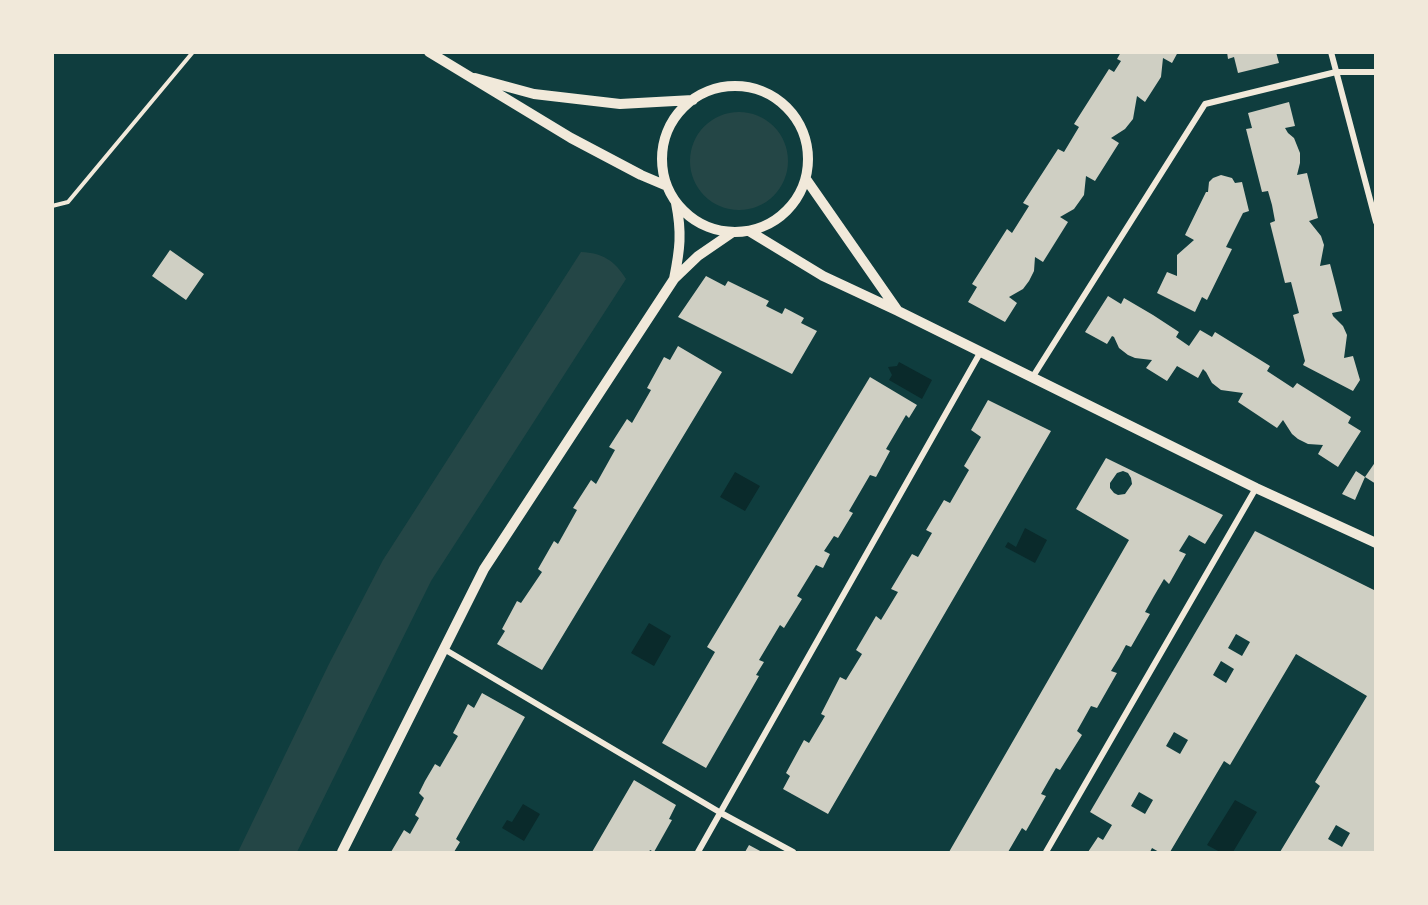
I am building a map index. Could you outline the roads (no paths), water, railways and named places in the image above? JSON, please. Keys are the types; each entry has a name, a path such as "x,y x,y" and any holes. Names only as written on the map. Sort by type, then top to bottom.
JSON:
{"street":[{"path":"429,52 461,74 571,138 667,186"},
{"path":"1331,52 1376,222"},
{"path":"1032,378 1205,104 1336,72 1376,72"},
{"path":"461,74 534,94 620,104 693,100"},
{"path":"730,87 750,88 769,95 786,106 798,122 806,140 809,160 806,179 794,203 776,221 749,231 733,232 711,229 691,218 675,201 667,186 662,162 665,138 676,117 693,100 711,90 730,87"},
{"path":"806,179 898,311"},
{"path":"674,279 681,242 675,201"},
{"path":"749,231 823,276 1256,488 1376,543"},
{"path":"342,852 484,569 674,279 698,256 733,232"},
{"path":"698,852 980,353"},
{"path":"1046,852 1256,488"},
{"path":"444,649 721,813 793,852"}]}
